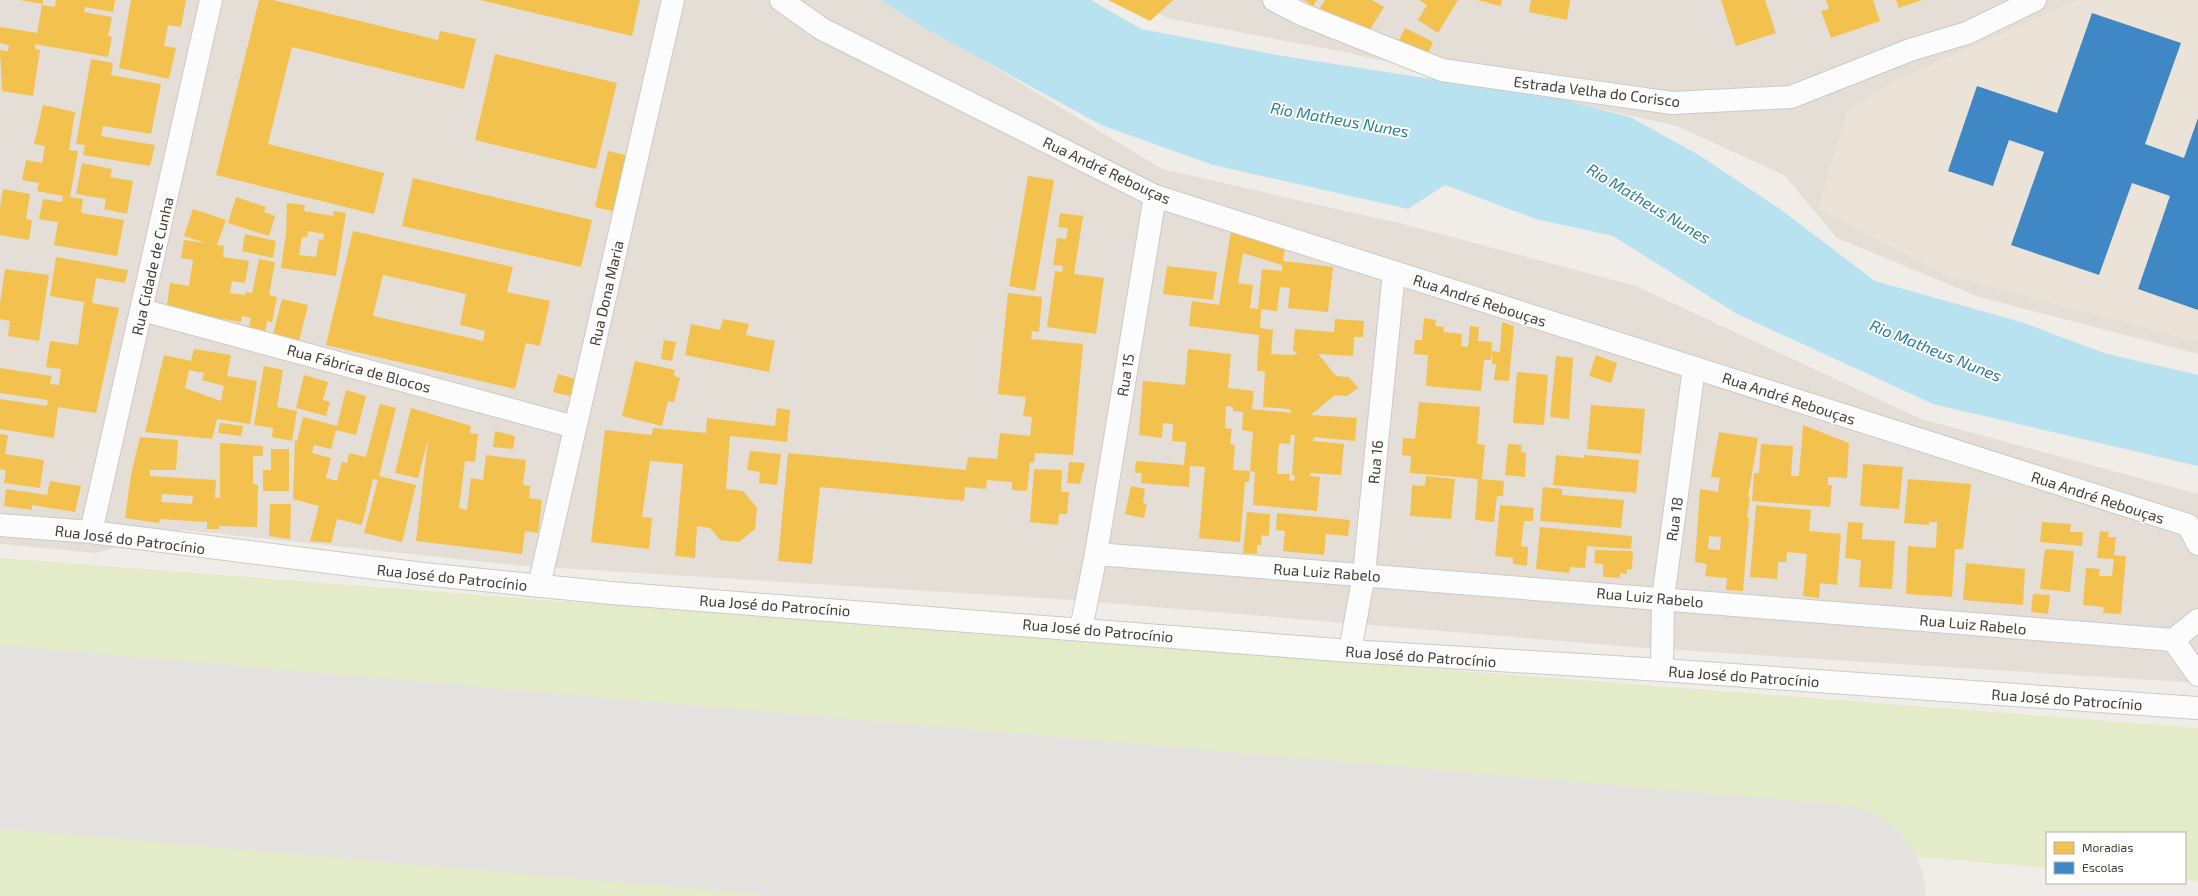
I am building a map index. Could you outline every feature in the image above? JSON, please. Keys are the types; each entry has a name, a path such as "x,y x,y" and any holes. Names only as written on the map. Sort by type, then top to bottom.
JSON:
{"street":[{"name":"Rua Cidade de Cunha","path":"91,532 211,0"},
{"name":"Rua Dona Maria","path":"539,586 673,0"},
{"name":"Rua André Rebouças","path":"781,0 822,29 1155,196 2188,525 2198,544"},
{"name":"Estrada Velha do Corisco","path":"1274,0 1301,14 1442,70 1679,103 1791,97 1910,50 1967,33 2035,0"},
{"name":"Rua 15","path":"1081,629 1096,554 1155,196"},
{"name":"Rua 16","path":"1350,651 1364,574 1394,272"},
{"name":"Rua Fábrica de Blocos","path":"142,310 575,427"},
{"name":"Rua 18","path":"1662,670 1663,598 1694,368"},
{"name":"Rua José do Patrocínio","path":"0,525 91,532 423,574 539,586 1350,651 1662,670 2198,708"},
{"name":"Rua Luiz Rabelo","path":"1096,554 1364,574 2174,640"},
{"path":"2198,620 2174,640 2198,674"}],"shaded area":[{"path":"0,0 884,0 1162,169 1403,224 1636,286 1921,419 2198,494 2198,683 1645,648 1058,599 525,566 182,530 96,553 0,544"},
{"path":"1130,0 2198,0 2198,354 1979,297 1837,238 1784,175 1677,126 1339,51 1170,19"},
{"path":"2077,0 2198,0 2198,342 1945,275 1818,209 1847,111 1894,81"}],"green space":[{"path":"0,558 2198,728 2198,881 2186,880 2186,832 2046,832 2046,868 0,690"},
{"path":"0,782 1323,896 0,896"}],"water":[{"name":"Rio Matheus Nunes","path":"881,0 1091,0 1141,29 1277,55 1560,99 1630,117 1699,155 1780,209 1875,281 2021,322 2104,353 2198,375 2198,466 1933,404 1737,314 1613,236 1536,219 1445,185 1408,209 1213,165 1101,125 923,27"}],"building: Moradias":[{"path":"20,0 43,0 43,4"},
{"path":"56,0 115,0 113,12 85,7 84,12 112,17 108,36 112,37 108,57 35,44 35,49 40,50 33,96 2,91 0,50 8,51 9,45 0,43 0,27 37,33 42,5 55,7"},
{"path":"131,0 186,0 181,27 168,25 164,46 176,48 169,79 119,68"},
{"path":"259,0 273,0 438,40 440,31 476,39 464,89 292,47 268,144 384,173 374,214 216,175"},
{"path":"480,0 640,0 632,36"},
{"path":"1108,0 1173,0 1150,21"},
{"path":"1304,0 1317,0 1313,6"},
{"path":"1325,0 1372,0 1384,7 1366,36 1320,8"},
{"path":"1419,0 1458,0 1438,33 1418,20 1427,5"},
{"path":"1477,0 1502,0 1501,6"},
{"path":"1531,0 1570,0 1567,20 1529,12"},
{"path":"1721,0 1765,0 1776,33 1736,46"},
{"path":"1826,0 1873,0 1880,21 1831,38 1821,11 1829,9"},
{"path":"1896,0 1922,0 1899,8"},
{"path":"1405,28 1433,42 1426,58 1397,44"},
{"path":"495,54 617,83 596,169 475,140"},
{"path":"91,59 113,63 111,75 161,84 151,134 103,126 101,136 155,145 150,166 83,155 85,145 76,144"},
{"path":"43,105 75,112 69,150 78,151 70,197 83,199 81,213 124,220 117,256 54,245 58,222 39,219 43,199 62,202 63,196 37,191 39,183 22,180 26,160 42,163 45,146 34,144"},
{"path":"608,151 629,156 616,212 595,207"},
{"path":"82,163 112,169 110,177 133,181 127,214 104,209 106,199 76,194"},
{"path":"1028,176 1054,180 1035,291 1009,286"},
{"path":"413,178 592,220 581,267 402,226"},
{"path":"3,189 30,194 26,219 32,220 29,240 0,235 0,208"},
{"path":"236,197 266,207 264,212 275,216 269,236 228,223"},
{"path":"287,203 305,205 304,211 333,216 334,211 346,213 336,276 281,268 286,234","holes":["308,231 324,234 323,240 319,239 316,257 299,255 302,237 307,237"]},
{"path":"193,209 226,220 217,245 224,246 223,257 249,261 245,283 232,281 230,293 245,295 246,292 252,293 259,259 275,262 269,295 277,297 272,322 267,321 265,333 248,331 251,318 242,316 241,322 195,314 166,312 170,283 189,286 193,260 181,258 184,240 206,243 184,236"},
{"path":"1060,213 1083,216 1074,274 1104,278 1096,334 1047,327 1055,271 1062,272 1063,266 1053,265 1057,238 1066,239 1068,228 1058,227"},
{"path":"353,231 513,267 507,292 550,301 540,346 526,343 515,389 326,345","holes":["383,275 466,294 460,325 485,331 483,341 373,316"]},
{"path":"1231,231 1285,249 1283,261 1333,267 1328,312 1288,308 1290,288 1280,287 1277,311 1261,309 1260,328 1273,330 1271,354 1294,355 1298,352 1293,351 1295,329 1334,332 1335,319 1364,321 1363,337 1354,337 1353,356 1318,354 1336,376 1349,377 1358,388 1347,396 1335,395 1311,415 1357,418 1355,441 1314,437 1313,441 1344,444 1341,475 1310,473 1310,476 1320,477 1317,511 1253,505 1255,472 1250,471 1249,482 1245,482 1240,542 1199,538 1205,467 1190,466 1189,487 1141,483 1142,473 1135,473 1136,461 1184,465 1186,442 1172,441 1173,424 1163,423 1162,438 1139,435 1143,381 1185,385 1188,349 1231,354 1228,388 1254,391 1252,409 1292,413 1289,409 1263,407 1265,371 1257,371 1259,335 1189,326 1192,301 1219,305","holes":["1243,253 1282,265 1282,271 1262,269 1258,309 1250,308 1253,285 1238,283","1226,406 1233,407 1233,411 1243,412 1242,430 1253,432 1250,471 1233,470 1235,445 1230,444 1232,429 1225,428","1291,435 1295,435 1292,475 1295,475 1294,481 1289,480 1290,474 1277,474 1279,443 1290,444"]},
{"path":"245,234 276,241 273,258 242,251"},
{"path":"56,257 128,270 125,283 96,278 92,303 119,308 96,413 58,407 54,438 0,429 0,399 47,406 48,400 0,393 0,368 52,376 50,384 59,385 61,369 46,367 50,341 78,345 84,302 50,296"},
{"path":"1167,266 1217,272 1213,300 1163,294"},
{"path":"5,269 49,275 39,341 8,336 10,321 0,319 0,303"},
{"path":"1008,293 1042,297 1039,332 1032,331 1031,339 1083,344 1073,455 1035,453 1034,463 1030,462 1027,491 1012,490 1012,482 987,480 986,489 965,487 964,501 820,487 812,564 778,561 788,453 966,470 968,457 997,459 1000,433 1030,436 1032,417 1023,416 1026,397 998,394"},
{"path":"282,299 308,305 298,345 272,339"},
{"path":"1424,318 1436,320 1435,326 1444,327 1443,332 1462,334 1461,346 1468,347 1470,326 1479,327 1478,341 1492,342 1491,360 1484,360 1481,391 1426,386 1428,355 1414,354 1415,340 1422,340"},
{"path":"723,319 749,324 746,335 775,341 769,372 685,355 691,324 720,330"},
{"path":"1502,322 1514,326 1509,381 1494,380 1496,364 1492,364 1492,351 1500,352"},
{"path":"664,340 676,342 672,361 661,359"},
{"path":"194,349 231,355 227,376 257,381 250,424 217,419 212,439 145,432 164,355 191,361","holes":["189,370 204,373 202,380 224,386 221,401 185,388"]},
{"path":"1596,355 1617,363 1611,383 1589,376"},
{"path":"1556,356 1573,358 1569,419 1550,417"},
{"path":"635,361 675,370 674,376 680,378 674,402 668,401 662,426 622,416"},
{"path":"264,366 283,370 277,407 297,411 292,441 272,437 273,428 254,425"},
{"path":"1517,372 1548,375 1544,425 1513,423"},
{"path":"558,374 575,379 570,396 553,392"},
{"path":"304,375 328,382 323,400 330,402 326,416 296,408"},
{"path":"346,390 366,396 356,435 336,430 331,449 314,445 312,453 331,458 326,478 337,481 342,462 347,463 349,453 366,457 380,404 396,408 379,476 416,485 402,542 364,533 378,480 373,479 362,525 337,519 331,543 310,541 319,506 293,499 295,440 297,441 303,417 337,426"},
{"path":"1419,402 1480,407 1477,444 1485,445 1482,479 1504,481 1503,496 1497,496 1494,522 1475,520 1478,479 1410,473 1411,456 1402,455 1403,438 1415,439"},
{"path":"1591,405 1645,409 1641,454 1587,449"},
{"path":"411,408 471,426 470,433 478,434 475,462 465,461 459,508 467,510 471,478 483,480 486,455 526,460 523,485 530,486 529,498 542,500 538,533 525,531 522,554 416,541 428,439 418,478 395,473"},
{"path":"777,408 790,410 787,442 730,436 726,489 743,491 757,508 755,529 739,542 720,540 710,528 697,526 695,558 675,556 683,464 650,461 642,517 652,518 649,549 591,542 605,430 652,435 653,428 706,433 707,418 775,426"},
{"path":"220,423 243,426 241,436 218,433"},
{"path":"1803,425 1849,443 1847,478 1828,477 1828,485 1832,485 1830,507 1752,501 1754,473 1759,473 1761,444 1793,446 1791,476 1799,476"},
{"path":"495,431 515,436 513,449 493,447"},
{"path":"1719,432 1758,438 1748,497 1750,498 1747,518 1749,518 1743,591 1726,590 1727,578 1705,576 1707,564 1695,562 1700,489 1718,492 1720,478 1711,477","holes":["1709,536 1721,537 1720,550 1708,549"]},
{"path":"0,434 8,435 5,454 44,460 40,488 4,483 6,470 0,469"},
{"path":"140,437 178,440 176,470 150,470 150,476 216,480 215,498 220,498 220,443 263,446 263,456 253,456 253,484 258,485 257,527 219,526 219,529 207,529 207,522 160,519 159,523 125,518 131,475","holes":["162,494 193,496 192,504 161,502"]},
{"path":"1508,444 1522,445 1521,452 1526,453 1525,477 1505,475"},
{"path":"271,449 289,449 289,491 263,491 263,470 271,470"},
{"path":"750,451 781,454 777,485 759,483 760,472 747,470"},
{"path":"1556,455 1584,458 1584,455 1639,460 1636,493 1553,485"},
{"path":"1069,462 1085,463 1080,484 1067,483"},
{"path":"1863,464 1903,467 1899,509 1860,506"},
{"path":"1034,469 1062,470 1061,492 1069,492 1067,514 1059,514 1058,525 1030,522"},
{"path":"1426,476 1455,479 1451,519 1410,516 1412,485 1425,486"},
{"path":"1908,479 1971,484 1963,549 1955,549 1952,597 1906,594 1908,546 1936,548 1937,522 1929,522 1929,525 1904,523"},
{"path":"50,481 81,486 75,512 32,505 32,510 4,506 6,489 47,495"},
{"path":"1131,486 1145,489 1143,503 1147,504 1144,518 1125,514"},
{"path":"1543,487 1562,489 1562,495 1624,500 1621,528 1540,521"},
{"path":"270,504 291,504 290,539 269,536"},
{"path":"1500,505 1534,508 1533,521 1524,521 1521,546 1528,547 1527,566 1513,564 1513,558 1495,556"},
{"path":"1756,505 1811,510 1809,531 1841,534 1837,585 1820,583 1819,598 1803,596 1807,554 1787,552 1786,562 1778,562 1777,579 1750,577"},
{"path":"1247,512 1270,514 1269,536 1262,535 1261,545 1257,545 1257,554 1243,553"},
{"path":"1277,513 1350,520 1348,536 1326,534 1324,555 1283,551 1285,531 1276,530"},
{"path":"1848,522 1863,523 1862,539 1895,541 1892,589 1859,587 1861,560 1845,558"},
{"path":"2042,522 2071,524 2070,532 2083,532 2082,546 2040,542"},
{"path":"1540,527 1632,536 1631,549 1587,546 1585,568 1570,567 1569,573 1536,569"},
{"path":"2100,531 2109,532 2108,537 2116,537 2114,555 2126,556 2121,614 2103,613 2104,607 2083,605 2086,568 2100,569 2099,576 2112,576 2114,559 2097,558"},
{"path":"2045,549 2074,551 2070,592 2040,589"},
{"path":"1595,550 1633,551 1632,569 1627,569 1627,574 1620,573 1620,578 1603,577 1603,564 1594,563"},
{"path":"1966,563 2025,569 2023,605 1963,600"},
{"path":"2033,594 2050,595 2048,614 2031,612"}],"building: Escolas":[{"path":"2092,13 2181,43 2145,144 2184,158 2198,118 2198,310 2138,289 2170,196 2132,183 2099,275 2011,245 2044,152 2009,140 1993,186 1948,171 1977,86 2057,113"}],"runway":[{"path":"0,737 1834,896"}]}
